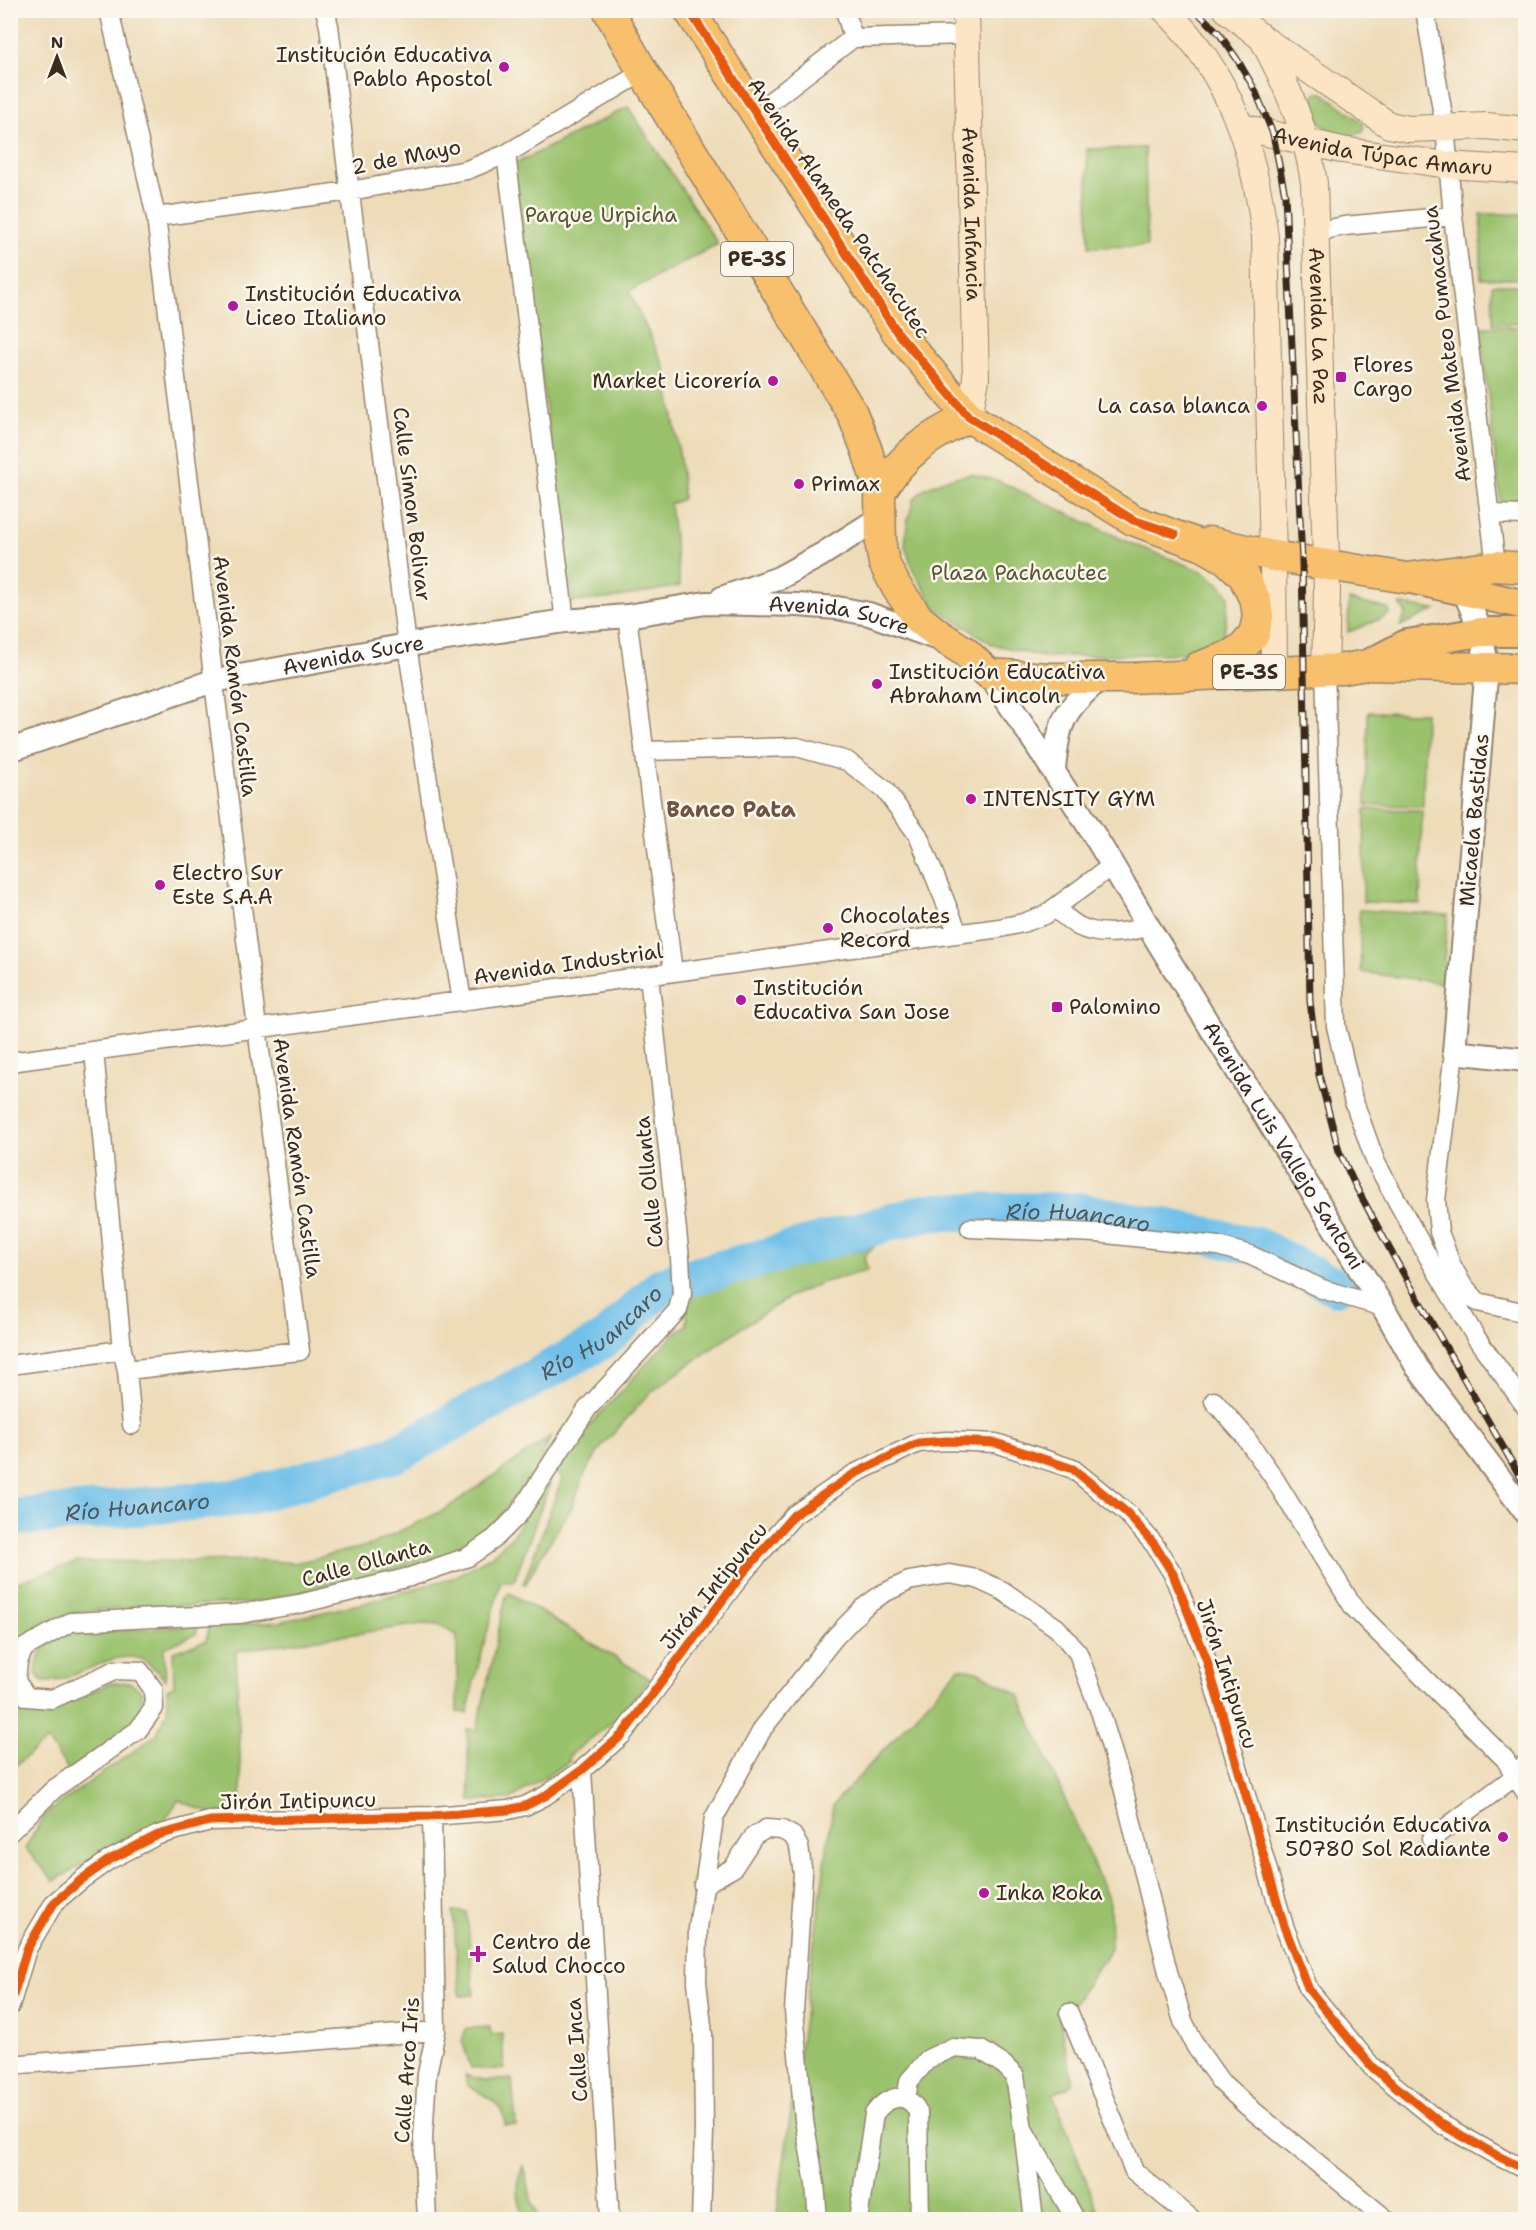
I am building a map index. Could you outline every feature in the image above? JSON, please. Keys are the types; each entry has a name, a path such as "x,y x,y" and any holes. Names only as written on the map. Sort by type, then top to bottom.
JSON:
{"highway":[{"name":"PE-3S","path":"608,10 643,72 852,413 866,448 880,504 881,547 884,563 909,608 923,623 964,651 989,674 1049,678 1131,678 1325,670 1367,665"},
{"name":"Avenida Alameda Patchacutec","path":"688,10 897,332 969,417 1133,520 1175,534"},
{"path":"880,504 888,479 906,456 930,439 969,417"},
{"path":"1175,534 1273,556 1407,578 1496,566 1526,568"},
{"path":"1131,678 1194,669 1229,656 1248,642 1256,627 1258,617 1256,602 1247,581 1238,570 1212,550 1175,534"},
{"path":"1367,665 1487,666 1526,669"}],"main road":[{"path":"1165,10 1214,71 1241,127 1253,162 1265,237 1274,671"},
{"name":"Avenida La Paz","path":"1227,10 1262,38 1292,95 1307,143 1314,183 1327,590 1325,670"},
{"name":"Avenida Infancia","path":"967,23 976,379 969,417"},
{"name":"Avenida Túpac Amaru","path":"1262,38 1389,125 1399,128 1487,126 1526,130"},
{"path":"1314,183 1318,161 1322,158 1354,152 1380,143 1382,136 1379,125 1368,112"},
{"name":"Avenida Túpac Amaru","path":"1241,127 1354,152 1449,165 1526,170"},
{"path":"1407,578 1526,605"},
{"name":"PE-3S","path":"1367,665 1407,644 1481,632 1526,632"}],"street":[{"name":"Avenida Ramón Castilla","path":"109,10 156,217 257,1028 300,1351 127,1370"},
{"name":"Calle Simon Bolivar","path":"325,10 329,26 406,645 462,1002"},
{"path":"845,10 853,38"},
{"name":"Avenida Mateo Pumacahua","path":"1425,10 1445,127 1453,216 1496,566"},
{"path":"754,114 853,38 967,23"},
{"name":"2 de Mayo","path":"156,217 350,191 467,170 506,154 643,72"},
{"path":"506,154 565,621"},
{"path":"1315,237 1329,229 1344,226 1453,216"},
{"name":"Avenida Sucre","path":"10,750 213,681 406,645 565,621 627,616 706,603 779,579 821,555 880,504"},
{"path":"1490,514 1526,515"},
{"name":"Micaela Bastidas","path":"1454,1052 1487,666 1481,632 1464,591"},
{"name":"Avenida Sucre","path":"706,603 798,605 849,610 902,625 964,651"},
{"path":"627,616 673,972"},
{"path":"1325,670 1336,1026 1353,1099 1376,1163 1474,1336 1526,1407"},
{"name":"Avenida Luis Vallejo Santoni","path":"989,674 1054,769 1383,1307 1417,1367 1526,1513"},
{"path":"1054,769 1062,721 1082,694 1101,678"},
{"path":"644,751 797,747 847,761 885,790 918,835 958,933"},
{"name":"Avenida Industrial","path":"10,1062 462,1002 1023,923 1055,909 1113,865"},
{"path":"1055,909 1080,927 1100,931 1117,933 1148,926"},
{"name":"Calle Ollanta","path":"10,1832 54,1789 138,1730 154,1708 153,1689 140,1671 116,1670 52,1699 27,1697 16,1681 18,1662 24,1648 70,1622 239,1614 289,1606 410,1577 468,1557 494,1539 518,1515 587,1408 678,1310 682,1294 680,1258 649,976"},
{"path":"94,1051 122,1350 127,1370 132,1425"},
{"path":"1478,1302 1462,1284 1451,1264 1439,1232 1436,1200 1454,1052 1526,1060"},
{"path":"970,1228 1096,1233 1218,1246 1250,1255 1322,1289 1383,1307"},
{"path":"1437,1270 1460,1292 1478,1302 1526,1312"},
{"path":"10,1365 122,1350"},
{"path":"1214,1401 1244,1434 1272,1475 1354,1608 1505,1759 1520,1770 1526,1793"},
{"name":"Jirón Intipuncu","path":"10,2006 27,1949 54,1904 81,1880 109,1860 158,1835 210,1821 432,1816 508,1810 525,1806 545,1796 582,1770 622,1735 742,1574 794,1515 854,1474 918,1443 947,1441 996,1443 1073,1469 1127,1513 1154,1544 1173,1574 1206,1658 1284,1926 1309,1990 1372,2067 1443,2125 1494,2154 1526,2168"},
{"path":"701,2220 704,2131 703,2034 697,1982 698,1928 714,1818 763,1728 835,1638 863,1608 882,1594 909,1581 949,1574 977,1579 1003,1591 1057,1628 1078,1653 1101,1714 1123,1787 1168,1972 1183,2021 1196,2047 1220,2080 1246,2105 1387,2220"},
{"name":"Calle Inca","path":"582,1770 610,2220"},
{"path":"1431,1839 1520,1770"},
{"name":"Calle Arco Iris","path":"427,2220 424,2116 427,2074 436,2031 432,1816"},
{"path":"703,1885 733,1868 754,1836 766,1829 782,1830 793,1836 800,1847 803,1874 794,2011 804,2120 815,2184 818,2220"},
{"path":"1070,2013 1134,2171 1193,2220"},
{"path":"10,2065 436,2031"},
{"path":"906,2099 909,2081 928,2059 952,2048 981,2050 1004,2065 1015,2076 1035,2220"},
{"path":"858,2220 874,2114 888,2100 906,2099 914,2104 920,2121 920,2220"},
{"path":"1023,2129 1076,2220"}],"green space":[{"path":"1323,93 1362,122 1363,132 1344,135 1327,129 1316,115 1313,106 1313,96"},
{"name":"Parque Urpicha","path":"628,107 718,244 629,291 665,368 680,459 683,499 670,504 680,586 614,598 572,602 513,165"},
{"path":"1145,148 1147,246 1089,247 1087,149"},
{"path":"1481,214 1525,214 1525,279 1481,279"},
{"path":"1492,285 1525,285 1525,323 1493,324"},
{"path":"1480,327 1525,327 1525,507 1501,506"},
{"name":"Plaza Pachacutec","path":"971,474 999,481 1130,543 1202,571 1219,583 1229,596 1224,634 1216,647 1190,653 1043,657 992,644 936,608 914,572 905,547 907,523 914,499 924,489 946,479"},
{"path":"1349,600 1388,609 1390,613 1348,632"},
{"path":"1400,604 1435,610 1400,626 1406,614"},
{"path":"1368,712 1425,713 1423,806 1366,805"},
{"path":"1365,809 1422,810 1420,904 1363,902"},
{"path":"1359,910 1448,915 1442,983 1361,972"},
{"path":"874,1247 864,1256 867,1271 824,1282 791,1296 739,1329 650,1393 602,1446 585,1473 571,1509 526,1584 523,1584 562,1479 557,1470 583,1432 674,1334 687,1325 686,1289"},
{"path":"551,1436 538,1468 498,1519 462,1549 440,1558 261,1602 83,1611 51,1619 35,1629 15,1651 11,1666 11,1584 77,1562 258,1560 295,1563 371,1545 444,1510"},
{"path":"547,1479 550,1483 514,1581 501,1581 473,1685 468,1713 457,1712 457,1635 438,1625 422,1624 236,1651 242,1809 214,1815 178,1800 157,1833 123,1841 54,1881 25,1848 46,1813 156,1735 167,1712 167,1689 174,1686 173,1652 206,1641 209,1626 279,1622 364,1603 455,1577 491,1556 513,1535"},
{"path":"510,1593 650,1679 618,1717 568,1757 570,1761 510,1799 470,1801 467,1729 477,1730 506,1596"},
{"path":"198,1626 196,1634 164,1648 166,1680 145,1661 130,1657 118,1658 55,1681 43,1682 36,1674 38,1659 44,1648 55,1639 68,1633"},
{"path":"959,1668 978,1671 1019,1695 1110,1903 1111,1948 1075,2002 1058,2011 1073,2083 1053,2094 1099,2214 1104,2219 776,2220 833,1805"},
{"path":"10,1680 30,1706 59,1708 110,1683 129,1682 141,1691 143,1707 138,1720 70,1772 47,1740 11,1769"},
{"path":"453,1912 467,1912 474,1995 460,1996"},
{"path":"490,2027 491,2035 502,2034 504,2068 488,2070 471,2068 462,2041 466,2028"},
{"path":"465,2075 488,2081 512,2079 516,2126 505,2125 504,2117 497,2105 467,2085"},
{"path":"523,2166 532,2202 540,2219 525,2219 522,2212 518,2186"}],"waterway":[{"name":"Río Huancaro","path":"10,1518 245,1497 393,1455 605,1339 663,1285 928,1212 1078,1211 1257,1246 1336,1287"}],"railway":[{"path":"1195,10 1218,32 1255,90 1273,134 1285,195 1302,561 1310,1001 1319,1075 1339,1151 1355,1185 1526,1487"}],"cycle path":[{"path":"689,10 897,332 969,417 1133,520 1175,534"},
{"path":"10,2006 27,1949 54,1903 109,1860 158,1835 210,1821 432,1816 508,1810 525,1806 545,1796 582,1770 622,1735 742,1574 794,1515 854,1474 918,1443 947,1441 996,1443 1073,1469 1127,1513 1154,1544 1173,1574 1206,1658 1284,1926 1309,1990 1372,2067 1443,2125 1494,2154 1526,2168"}],"place":[{"name":"Institución Educativa Pablo Apostol","path":"504,67"},
{"name":"Institución Educativa Liceo Italiano","path":"233,306"},
{"name":"Flores Cargo","path":"1341,377"},
{"name":"Market Licorería","path":"773,381"},
{"name":"La casa blanca","path":"1262,406"},
{"name":"Primax","path":"799,484"},
{"name":"Institución Educativa Abraham Lincoln","path":"877,684"},
{"name":"INTENSITY GYM","path":"971,799"},
{"name":"Electro Sur Este S.A.A","path":"160,885"},
{"name":"Chocolates Record","path":"828,928"},
{"name":"Institución Educativa San Jose","path":"741,1000"},
{"name":"Palomino","path":"1057,1007"},
{"name":"Institución Educativa 50780 Sol Radiante","path":"1503,1837"},
{"name":"Inka Roka","path":"984,1893"},
{"name":"Centro de Salud Chocco","path":"478,1954"}],"district":[{"name":"Banco Pata","path":"731,809"}]}
